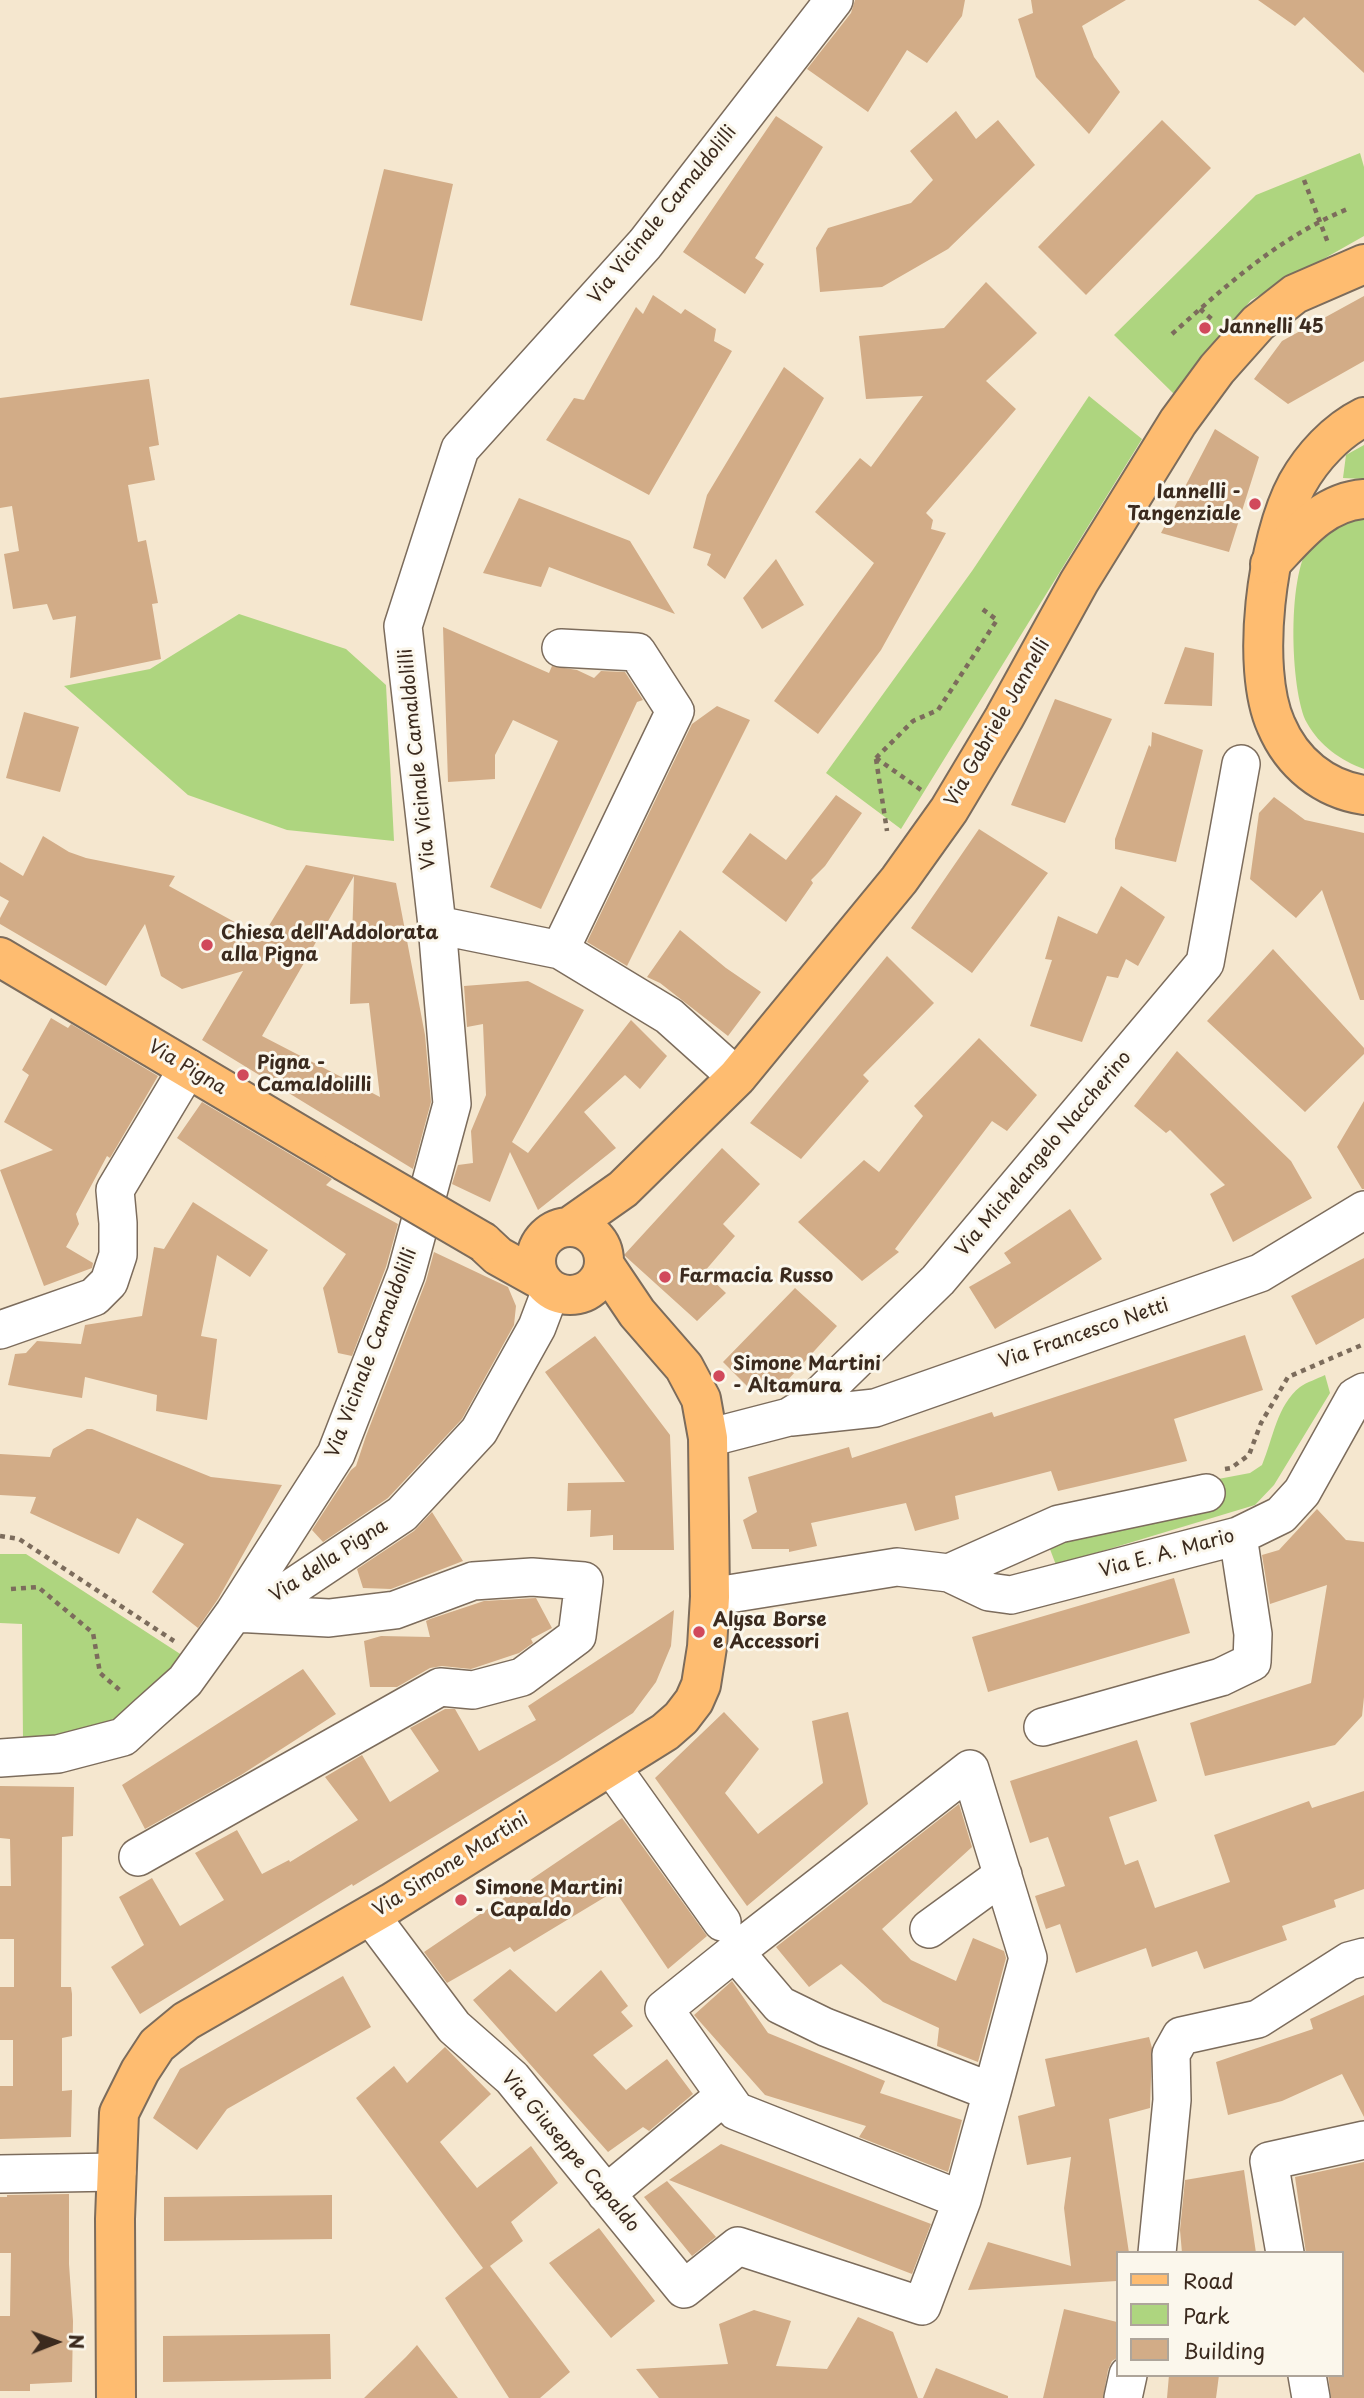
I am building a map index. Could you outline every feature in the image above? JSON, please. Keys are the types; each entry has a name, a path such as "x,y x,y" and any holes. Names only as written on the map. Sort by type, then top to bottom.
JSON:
{"main road":[{"name":"Via Gabriele Jannelli","path":"570,1262 623,1189 737,1077 899,880 949,810 1004,718 1079,582 1178,422 1217,369 1258,323 1295,294 1364,264"},
{"path":"1364,417 1336,436 1315,456 1297,484 1283,515 1270,565 1264,616 1267,691 1275,724 1292,754 1313,775 1344,792 1364,795"},
{"path":"1270,565 1327,509 1351,500 1364,499"},
{"name":"Via Pigna","path":"0,957 483,1242 570,1262"},
{"name":"Via Simone Martini","path":"116,2398 117,2172 120,2113 139,2071 158,2045 186,2021 370,1915 665,1732 681,1718 694,1701 701,1685 707,1647 710,1597 708,1438 701,1399 684,1367 637,1313 570,1262"}],"street":[{"name":"Via Vicinale Camaldolilli","path":"234,1613 336,1454 406,1274 452,1104 437,925 403,626 460,449 645,244 834,0"},
{"path":"560,950 675,711 637,652 561,648"},
{"name":"Via Michelangelo Naccherino","path":"708,1438 789,1417 813,1402 937,1280 1205,963 1241,764"},
{"path":"437,925 560,950 669,1016 737,1077"},
{"path":"0,1330 94,1297 109,1282 118,1255 116,1190 188,1068"},
{"name":"Via Francesco Netti","path":"789,1417 875,1408 1260,1273 1364,1210"},
{"name":"Via della Pigna","path":"234,1613 272,1601 402,1514 479,1431 570,1262"},
{"name":"Via E. A. Mario","path":"710,1597 875,1569 913,1567 949,1573 989,1592 1011,1595 1238,1536 1281,1515 1302,1492 1355,1397 1364,1392"},
{"path":"949,1573 1059,1524 1212,1482"},
{"path":"1043,1727 1221,1676 1252,1662 1253,1634 1238,1536"},
{"path":"0,1758 58,1754 123,1737 184,1681 234,1613 329,1618 395,1610 473,1581 533,1577 584,1581 577,1636 522,1677 472,1690 440,1687 138,1857"},
{"path":"611,1766 729,1937 780,2005 825,2026 992,2092"},
{"path":"970,1769 1003,1875 1028,1958 962,2200 736,2112 664,2009 729,1937 970,1769"},
{"path":"929,1929 1003,1875"},
{"name":"Via Giuseppe Capaldo","path":"370,1915 454,2027 512,2078 684,2290 738,2246 922,2305 962,2200"},
{"path":"1157,2251 1172,2100 1171,2054 1181,2036 1258,2019 1349,1961 1364,1957"},
{"path":"606,2194 724,2096"},
{"path":"1285,2251 1269,2161 1364,2140"},
{"path":"0,2174 117,2172"},
{"path":"1123,2398 1128,2377"},
{"path":"1307,2377 1311,2398"}],"path":[{"path":"1304,180 1330,247"},
{"path":"1172,334 1229,282 1275,248 1320,220 1350,208"},
{"path":"1200,309 1221,327"},
{"path":"876,758 913,721 938,710 997,620 981,608"},
{"path":"876,758 949,810"},
{"path":"876,758 887,831"},
{"path":"1212,1482 1249,1455 1261,1423 1288,1377 1364,1344"},
{"path":"0,1536 19,1539 201,1659"},
{"path":"11,1589 38,1587 93,1633 100,1673 147,1715"}],"green space":[{"path":"1360,153 1364,167 1364,236 1251,300 1174,394 1114,335 1256,195"},
{"path":"1089,396 1142,439 901,829 826,773 972,571"},
{"path":"1364,445 1364,479 1343,478 1346,455"},
{"path":"1364,512 1364,769 1331,751 1307,723 1297,685 1294,630 1298,576 1304,555 1317,537"},
{"path":"239,614 346,649 386,685 394,841 287,830 188,795 64,686 150,669"},
{"path":"1325,1375 1330,1393 1274,1485 1255,1505 1056,1565 1048,1544 1213,1480 1250,1473 1262,1465 1276,1423 1292,1394"},
{"path":"0,1554 26,1554 188,1659 113,1724 23,1741 22,1624 0,1623"}],"building":[{"path":"855,0 965,0 962,16 927,63 907,50 868,112 807,69 851,13"},
{"path":"1031,0 1126,0 1082,26 1094,57 1120,92 1089,134 1036,77 1018,19 1033,13"},
{"path":"1258,0 1364,0 1364,73 1304,17 1295,26"},
{"path":"956,111 976,139 998,120 1035,165 948,249 882,287 820,292 816,248 828,228 911,203 933,180 910,151"},
{"path":"776,116 823,147 755,258 764,264 745,294 683,252"},
{"path":"1162,120 1211,168 1086,295 1038,247"},
{"path":"384,169 453,184 422,321 350,305"},
{"path":"986,282 1037,333 986,381 1016,409 926,513 933,520 931,529 946,533 881,650 818,734 774,701 874,563 815,512 860,458 871,467 923,396 866,399 859,336 944,328"},
{"path":"653,295 681,314 685,309 716,329 714,341 732,351 649,495 546,440 574,398 584,400 636,307 643,314"},
{"path":"1364,296 1364,361 1288,404 1254,379 1282,341"},
{"path":"784,367 824,398 725,579 707,565 711,554 693,548 707,495"},
{"path":"149,379 159,445 149,447 155,480 128,485 138,542 146,540 158,603 152,604 161,659 70,678 76,616 53,620 47,604 13,609 4,554 19,551 12,506 0,508 0,398"},
{"path":"1215,429 1259,457 1229,552 1161,533"},
{"path":"519,498 630,541 675,614 549,567 541,587 483,573"},
{"path":"776,559 804,605 762,629 743,598"},
{"path":"443,627 549,673 552,666 577,670 594,678 601,671 625,672 643,700 637,702 541,909 490,887 558,741 513,720 495,755 495,779 448,782"},
{"path":"1185,647 1214,653 1212,706 1164,704"},
{"path":"1055,699 1112,719 1065,823 1011,805"},
{"path":"717,706 750,720 627,966 587,942 692,724"},
{"path":"24,712 79,727 60,792 6,778"},
{"path":"1152,732 1203,750 1176,862 1115,849 1115,839 1149,745 1151,747"},
{"path":"836,795 862,813 825,866 811,880 813,883 786,922 722,872 750,833 786,860"},
{"path":"1274,797 1305,820 1364,833 1364,1000 1360,1000 1322,890 1296,918 1250,879 1259,813"},
{"path":"979,829 1048,873 972,973 911,928"},
{"path":"43,836 69,852 86,858 175,876 169,886 262,937 306,865 396,883 425,1035 431,1102 413,1169 202,1040 243,971 182,989 161,976 145,924 106,986 0,924 0,918 9,901 0,896 0,862 23,876","holes":["354,876 350,1004 369,1003 380,1097 262,1036"]},
{"path":"1121,886 1165,917 1138,966 1126,959 1118,978 1107,976 1082,1042 1030,1026 1052,960 1045,959 1058,916 1097,934"},
{"path":"680,930 726,968 761,992 728,1036 660,983 647,977"},
{"path":"1273,949 1364,1048 1364,1054 1305,1112 1207,1021"},
{"path":"887,956 934,1003 863,1075 869,1081 801,1159 750,1123"},
{"path":"528,981 584,1010 512,1142 528,1153 631,1020 667,1056 640,1089 625,1075 584,1112 616,1148 538,1210 510,1152 490,1202 452,1184 458,1165 473,1163 471,1131 486,1095 483,1024 467,1027 464,986"},
{"path":"51,1018 68,1028 71,1024 158,1076 110,1158 107,1156 76,1214 79,1224 66,1247 93,1263 92,1268 44,1286 0,1170 53,1150 4,1122 29,1075 22,1070"},
{"path":"979,1038 1037,1095 1007,1131 992,1121 895,1249 899,1252 862,1281 798,1222 864,1160 879,1172 923,1116 914,1106"},
{"path":"1177,1051 1291,1161 1312,1198 1233,1242 1210,1194 1225,1185 1170,1130 1166,1133 1134,1106"},
{"path":"1364,1101 1364,1189 1362,1189 1337,1147"},
{"path":"202,1102 332,1179 326,1185 398,1224 386,1267 352,1356 338,1353 323,1288 346,1254 177,1138"},
{"path":"722,1148 760,1184 723,1224 735,1236 704,1272 726,1293 697,1321 624,1255"},
{"path":"193,1202 268,1250 250,1277 217,1255 201,1336 217,1339 207,1420 156,1411 157,1395 85,1377 82,1398 8,1385 15,1354 26,1353 37,1341 81,1344 85,1325 142,1316 154,1247 164,1249"},
{"path":"1070,1209 1102,1259 995,1329 969,1287 1011,1263 1004,1253"},
{"path":"434,1252 508,1287 516,1306 514,1325 462,1419 388,1498 323,1542 312,1530 356,1466 426,1281"},
{"path":"1364,1258 1364,1318 1316,1345 1291,1296"},
{"path":"795,1288 837,1326 775,1394 758,1379 750,1389 723,1362"},
{"path":"1245,1335 1263,1390 1174,1419 1187,1461 1058,1491 1051,1471 955,1496 959,1519 915,1531 906,1503 811,1523 817,1546 789,1552 789,1549 752,1549 743,1520 757,1512 748,1477 849,1447 852,1458 992,1412 994,1417"},
{"path":"595,1336 670,1435 674,1550 613,1550 613,1535 590,1537 591,1510 567,1511 568,1483 625,1482 545,1372"},
{"path":"87,1429 211,1477 282,1485 218,1599 198,1628 152,1592 184,1544 137,1518 119,1554 30,1513 36,1497 0,1495 0,1454 50,1457 53,1449"},
{"path":"1317,1509 1346,1540 1364,1542 1362,1716 1335,1745 1205,1776 1190,1723 1311,1683 1327,1585 1270,1604 1262,1555 1279,1550"},
{"path":"432,1512 463,1561 391,1589 363,1588 357,1569 414,1531"},
{"path":"1174,1578 1190,1633 988,1692 972,1637"},
{"path":"536,1598 552,1628 531,1639 533,1643 519,1653 471,1669 442,1666 430,1668 397,1687 370,1687 364,1641 381,1636 430,1637 426,1621 430,1619 484,1601"},
{"path":"674,1610 671,1646 656,1682 633,1713 140,2014 111,1967 144,1945 119,1897 152,1878 180,1926 224,1900 195,1853 237,1830 262,1874 289,1860 290,1862 358,1820 325,1777 362,1755 390,1802 439,1771 410,1728 445,1709 455,1709 479,1751 536,1720 528,1706"},
{"path":"303,1669 336,1714 241,1775 145,1829 122,1785"},
{"path":"724,1712 759,1749 725,1793 758,1834 823,1783 812,1721 848,1712 868,1804 747,1906 655,1778"},
{"path":"1137,1740 1157,1801 1109,1817 1125,1865 1138,1860 1155,1908 1230,1882 1214,1835 1309,1801 1312,1808 1364,1791 1364,1889 1334,1900 1336,1907 1282,1926 1287,1940 1204,1969 1197,1951 1152,1967 1146,1948 1076,1973 1060,1924 1046,1929 1035,1896 1065,1886 1048,1837 1030,1843 1010,1781"},
{"path":"0,1786 74,1787 73,1836 62,1837 61,1987 71,1987 72,2036 62,2038 62,2091 72,2090 71,2137 0,2139 0,2086 13,2086 13,2040 0,2040 0,1987 14,1987 14,1939 0,1939 0,1886 11,1886 10,1839 0,1838"},
{"path":"959,1804 972,1847 882,1929 911,1960 956,1981 973,1938 1004,1951 1006,1958 978,2062 937,2046 939,2028 883,2002 841,1964 809,1987 776,1947"},
{"path":"622,1818 707,1936 668,1969 615,1891 514,1952 510,1947 447,1983 424,1952"},
{"path":"510,1969 556,2012 601,1970 628,2006 621,2012 633,2026 593,2055 626,2090 667,2059 693,2094 649,2131 643,2127 608,2152 473,2000"},
{"path":"343,1976 371,2027 227,2109 197,2150 153,2118 180,2069"},
{"path":"732,1981 768,2033 885,2081 880,2093 962,2120 948,2172 859,2137 866,2126 765,2095 694,2015"},
{"path":"1364,1995 1364,2117 1342,2074 1282,2101 1228,2115 1216,2062 1313,2029 1310,2019"},
{"path":"1149,2037 1152,2048 1150,2108 1109,2119 1129,2251 1116,2251 1116,2281 968,2290 988,2242 1071,2266 1064,2208 1071,2157 1027,2165 1018,2116 1055,2106 1045,2059"},
{"path":"445,2047 491,2094 440,2142 477,2188 531,2146 558,2183 511,2222 523,2241 490,2266 570,2372 540,2398 509,2398 445,2298 483,2268 356,2098 394,2066 407,2083"},
{"path":"721,2144 931,2224 912,2274 669,2180"},
{"path":"1364,2162 1364,2398 1331,2398 1328,2377 1343,2377 1343,2251 1306,2251 1295,2177"},
{"path":"1244,2170 1256,2251 1182,2251 1180,2230 1185,2180"},
{"path":"667,2181 716,2237 692,2256 644,2197"},
{"path":"69,2194 72,2382 30,2384 30,2391 0,2391 0,2316 10,2316 11,2253 0,2253 0,2197"},
{"path":"332,2195 332,2239 164,2241 164,2197"},
{"path":"599,2228 655,2301 611,2338 549,2263"},
{"path":"1064,2309 1116,2322 1116,2359 1108,2370 1103,2398 1043,2398"},
{"path":"754,2310 791,2321 776,2366 827,2369 858,2317 893,2332 918,2398 659,2398 636,2369 728,2364 719,2324"},
{"path":"330,2334 331,2379 163,2382 163,2336"},
{"path":"417,2345 458,2398 364,2398 406,2357"},
{"path":"936,2368 1008,2396 1008,2398 923,2398"},
{"path":"1169,2377 1219,2377 1216,2398 1167,2398"}],"place":[{"name":"Jannelli 45","path":"1205,328"},
{"name":"Iannelli - Tangenziale","path":"1255,504"},
{"name":"Chiesa dell'Addolorata alla Pigna","path":"207,945"},
{"name":"Pigna - Camaldolilli","path":"243,1075"},
{"name":"Farmacia Russo","path":"665,1277"},
{"name":"Simone Martini - Altamura","path":"719,1376"},
{"name":"Alysa Borse e Accessori","path":"699,1632"},
{"name":"Simone Martini - Capaldo","path":"461,1900"}]}
